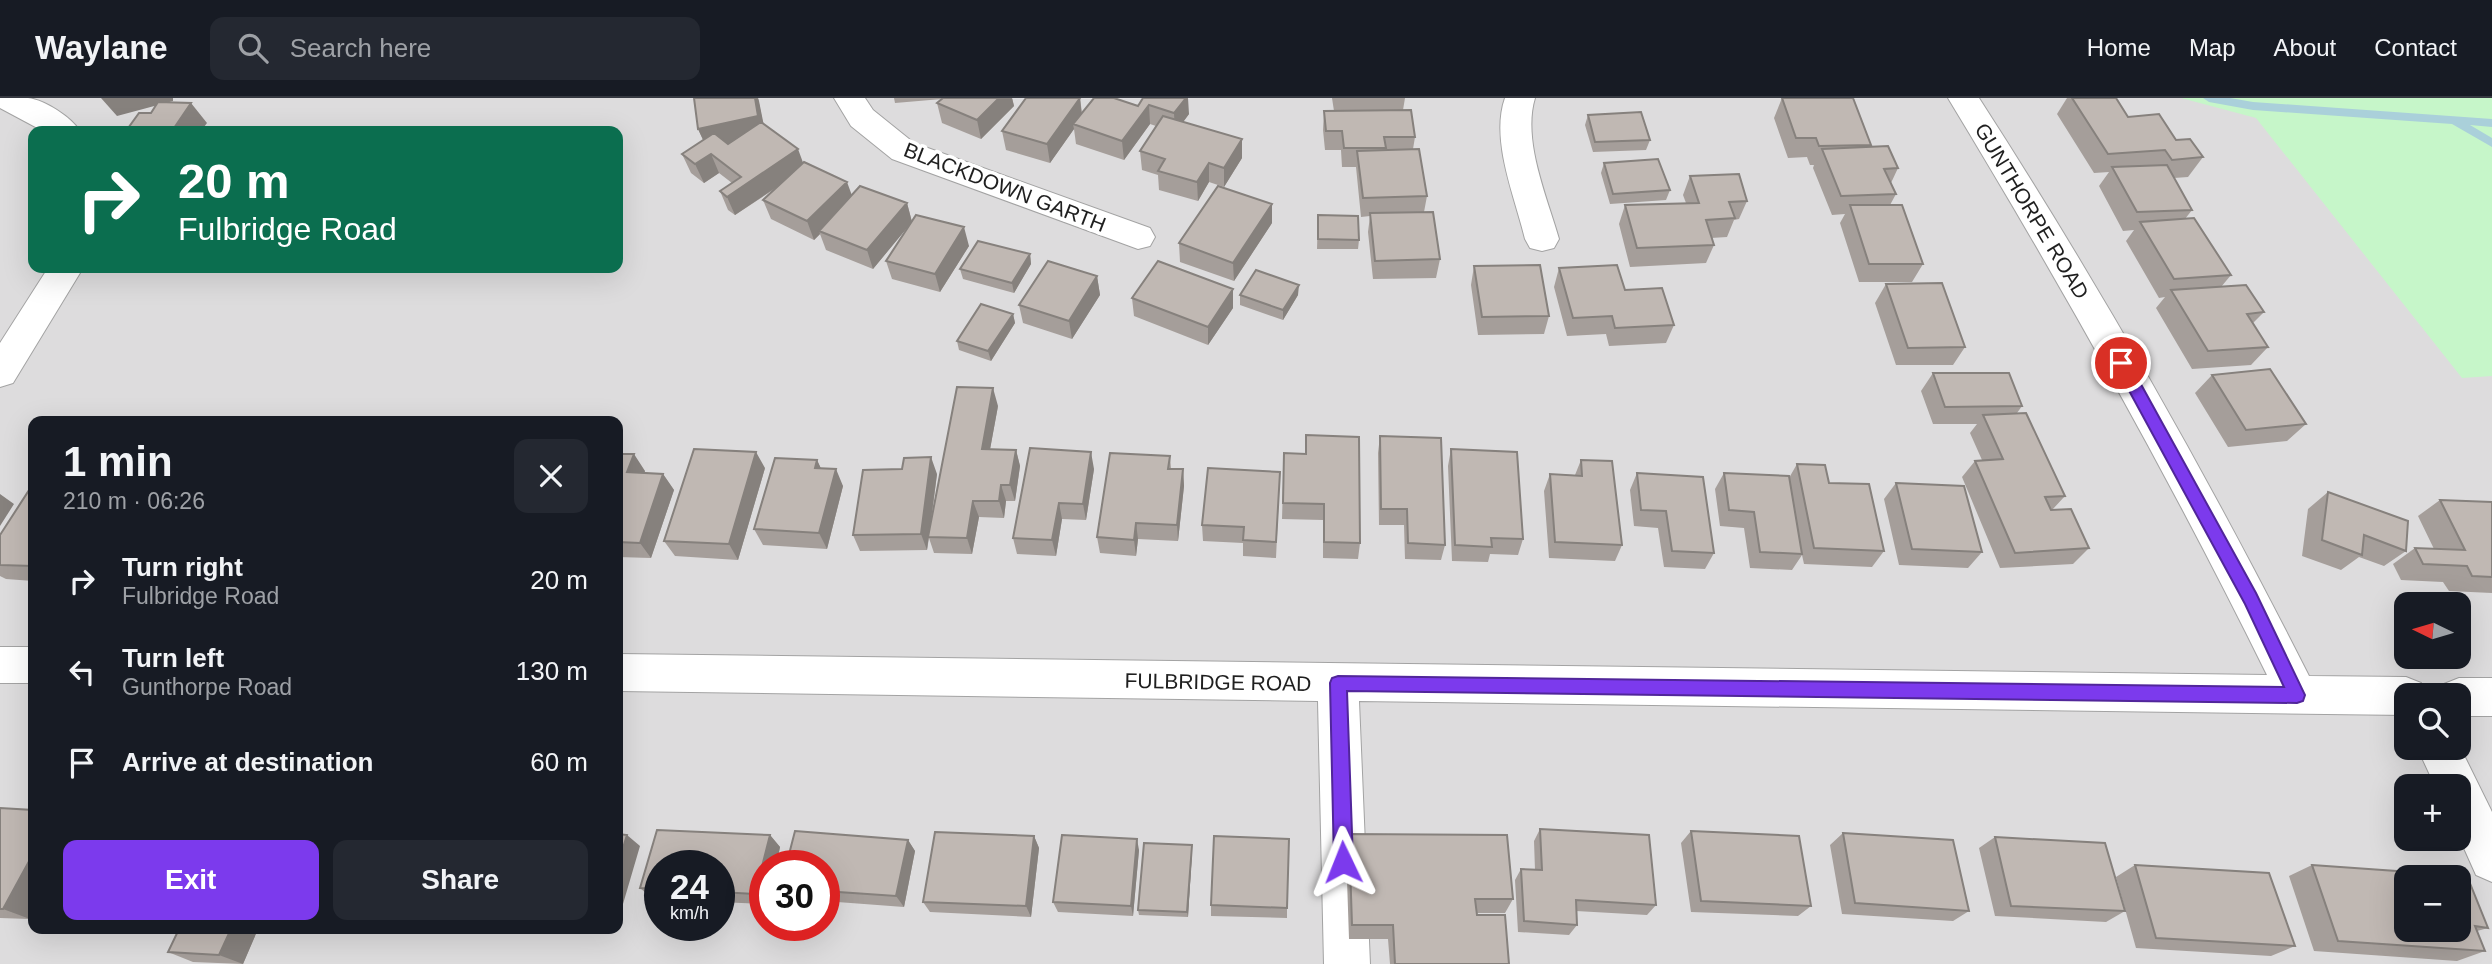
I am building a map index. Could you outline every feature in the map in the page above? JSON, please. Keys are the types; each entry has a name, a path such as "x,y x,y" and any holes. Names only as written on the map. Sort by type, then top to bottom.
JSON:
{"street":[{"path":"6,98 57,126"},
{"name":"BLACKDOWN GARTH","path":"849,98 862,118 903,151 1138,237"},
{"path":"1520,98 1515,113 1514,132 1542,239"},
{"name":"GUNTHORPE ROAD","path":"1963,98 2023,191 2083,293 2250,598 2297,695"},
{"path":"0,373 63,273"},
{"path":"0,665 28,665"},
{"name":"FULBRIDGE ROAD","path":"623,673 2394,696"},
{"path":"1338,683 1347,964"},
{"path":"2471,696 2492,697"},
{"path":"2471,816 2492,860"}],"shaded area":[{"path":"0,98 2492,98 2492,964 0,964"}],"green space":[{"path":"2181,98 2492,98 2492,376 2462,378 2256,118"}],"building":[{"path":"694,98 755,98 758,116 698,129"},
{"path":"943,98 999,98 977,120 937,103"},
{"path":"1026,98 1080,98 1047,144 1002,131"},
{"path":"1094,98 1114,98 1138,106 1143,98 1186,98 1174,113 1149,105 1122,141 1073,124"},
{"path":"1782,98 1853,98 1871,145 1819,146 1816,138 1796,138"},
{"path":"2072,98 2116,98 2128,117 2159,114 2176,140 2190,139 2203,157 2172,160 2165,150 2108,154"},
{"path":"158,102 191,103 175,126 130,126 139,113 151,113"},
{"path":"1411,110 1415,137 1384,137 1386,148 1344,148 1342,131 1326,131 1324,111"},
{"path":"1641,112 1650,140 1595,142 1588,115"},
{"path":"1163,116 1242,139 1224,168 1209,163 1197,182 1158,171 1165,159 1140,151"},
{"path":"761,122 798,149 727,197 720,191 741,177 711,154 695,164 682,154 714,133 728,144"},
{"path":"1888,146 1898,168 1884,169 1896,194 1841,196 1822,149"},
{"path":"1419,149 1427,196 1363,198 1357,151"},
{"path":"1658,159 1670,190 1613,194 1604,163"},
{"path":"804,162 847,182 807,221 763,200"},
{"path":"2167,165 2192,210 2137,212 2112,167"},
{"path":"1739,174 1747,201 1729,202 1735,218 1706,220 1714,245 1637,248 1625,205 1699,203 1690,176"},
{"path":"860,186 907,203 867,250 819,231"},
{"path":"1218,186 1272,204 1233,263 1179,243"},
{"path":"1850,205 1902,205 1923,264 1869,264"},
{"path":"1433,212 1440,259 1375,261 1370,213"},
{"path":"916,215 964,227 935,274 886,261"},
{"path":"1318,215 1358,216 1359,240 1318,239"},
{"path":"2194,218 2231,275 2174,279 2140,222"},
{"path":"978,241 1030,254 1012,283 960,269"},
{"path":"1048,261 1097,276 1069,321 1019,305"},
{"path":"1158,261 1233,289 1208,327 1132,298"},
{"path":"1540,265 1549,316 1482,317 1474,266"},
{"path":"1617,265 1625,290 1662,288 1674,325 1615,328 1612,316 1573,318 1559,268"},
{"path":"1256,270 1299,285 1283,310 1240,295"},
{"path":"1942,283 1965,347 1908,348 1886,284"},
{"path":"2246,285 2264,312 2247,314 2268,347 2208,351 2171,290"},
{"path":"981,304 1013,314 988,351 957,341"},
{"path":"2270,369 2306,424 2246,430 2212,375"},
{"path":"1933,373 2009,373 2022,406 1945,407"},
{"path":"957,387 993,388 982,449 1016,450 1010,485 1001,485 999,501 973,501 967,538 928,537"},
{"path":"2026,413 2065,496 2045,497 2051,510 2071,509 2089,548 2015,553 1975,461 2003,459 1983,415"},
{"path":"1306,435 1359,437 1360,543 1324,542 1324,504 1283,503 1284,453 1306,454"},
{"path":"1380,436 1441,438 1445,545 1408,543 1407,509 1381,509"},
{"path":"1030,448 1091,452 1083,504 1059,503 1052,540 1013,538"},
{"path":"694,449 756,452 729,544 664,541"},
{"path":"1451,449 1517,452 1523,539 1491,538 1492,547 1455,545"},
{"path":"1110,453 1170,456 1168,469 1183,469 1177,525 1136,523 1134,540 1097,537"},
{"path":"623,454 634,454 627,472 663,474 640,543 623,542"},
{"path":"931,457 921,534 853,535 863,470 902,469 904,458"},
{"path":"775,458 817,460 815,468 836,469 819,533 754,529"},
{"path":"1581,460 1612,461 1622,545 1555,542 1550,474 1582,476"},
{"path":"1797,464 1825,465 1829,483 1869,484 1884,551 1814,548"},
{"path":"1208,468 1280,472 1276,542 1243,540 1244,527 1202,525"},
{"path":"1637,473 1703,477 1714,553 1672,551 1666,511 1641,510"},
{"path":"1724,473 1789,476 1802,554 1760,552 1754,512 1729,510"},
{"path":"1896,483 1964,486 1982,552 1912,549"},
{"path":"28,492 28,566 0,565 0,535"},
{"path":"2328,492 2408,521 2406,551 2364,535 2362,555 2322,540"},
{"path":"2440,500 2492,502 2492,577 2472,576 2467,566 2423,564 2415,548 2465,550"},
{"path":"0,808 28,810 28,863 3,909 0,909"},
{"path":"1540,829 1649,835 1656,905 1576,900 1577,925 1524,921 1521,869 1542,870"},
{"path":"657,830 770,835 766,850 749,850 749,894 735,893 735,850 651,850"},
{"path":"795,831 908,840 896,896 840,892 840,850 790,850"},
{"path":"1691,831 1799,836 1811,906 1701,901"},
{"path":"935,832 1034,836 1026,906 923,902"},
{"path":"1843,833 1953,840 1969,911 1855,903"},
{"path":"1349,834 1507,835 1513,899 1475,899 1477,915 1505,915 1509,964 1395,964 1393,925 1352,925"},
{"path":"1062,835 1137,839 1131,906 1053,902"},
{"path":"1214,836 1289,839 1287,908 1211,905"},
{"path":"1995,837 2105,843 2125,911 2011,906"},
{"path":"1144,843 1192,845 1187,912 1138,910"},
{"path":"2135,865 2269,873 2295,946 2156,938"},
{"path":"2312,865 2394,871 2394,942 2471,942 2471,886 2488,928 2475,926 2485,951 2338,941"},
{"path":"177,934 229,934 219,955 168,952"}],"waterway":[{"path":"2209,98 2253,106 2492,123"},
{"path":"2457,123 2492,143"}],"route":[{"path":"1343,862 1338,683 2297,695 2250,598 2121,363"}]}
